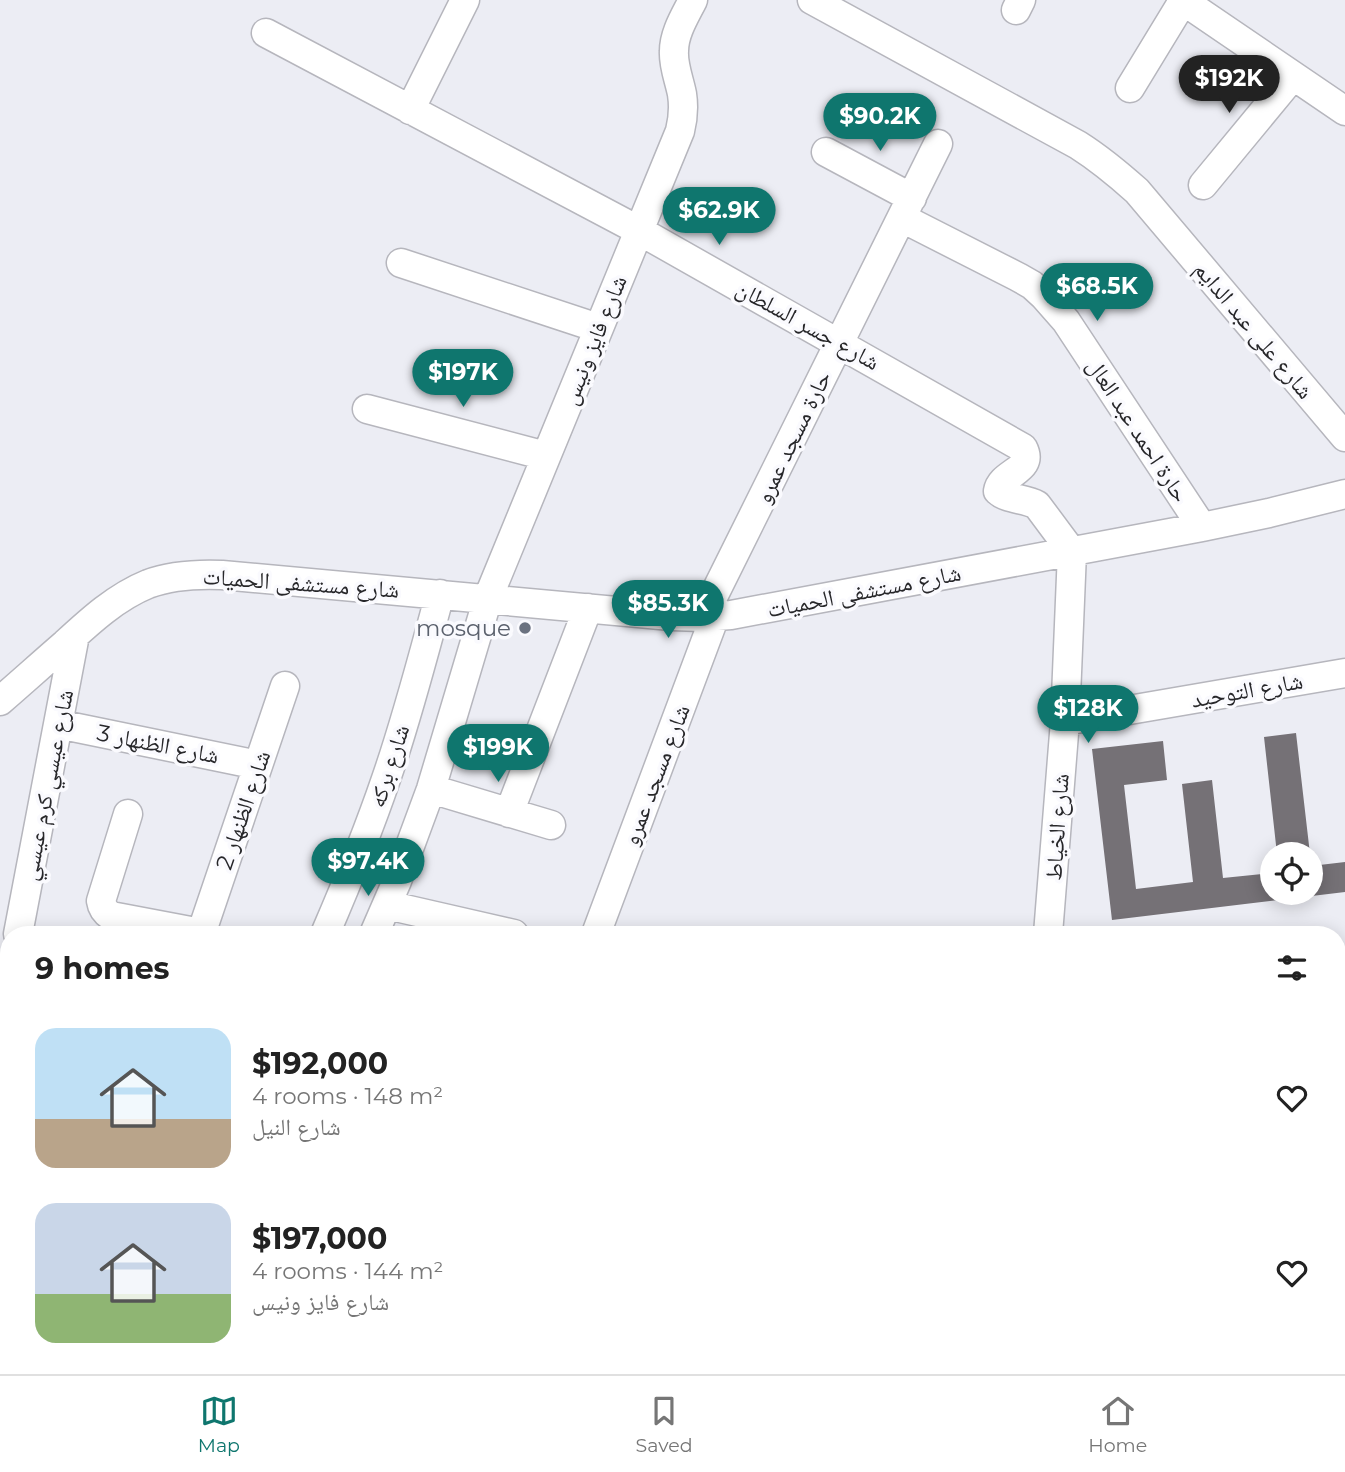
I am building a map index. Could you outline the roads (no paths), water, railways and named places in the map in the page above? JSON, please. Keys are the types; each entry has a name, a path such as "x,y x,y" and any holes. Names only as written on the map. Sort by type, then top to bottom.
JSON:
{"street":[{"path":"410,110 465,0"},
{"name":"شارع فايز ونيس","path":"488,598 680,131 683,120 682,95 673,54 674,41 692,0"},
{"name":"شارع على عبد الدايم","path":"814,0 1079,145 1119,174 1345,437"},
{"path":"1130,88 1182,0 1345,111"},
{"name":"شارع جسر السلطان","path":"265,33 638,230 1023,448 1027,456 1024,464 999,484 998,491 1037,505 1072,552"},
{"path":"1203,185 1293,75"},
{"name":"حارة مسجد عمرو","path":"709,616 839,343 938,144"},
{"name":"حارة احمد عبد العال","path":"826,152 1044,296 1066,321 1202,527"},
{"path":"401,263 598,328"},
{"path":"367,409 546,456"},
{"name":"شارع مستشفى الحميات","path":"0,701 104,610 125,595 172,577 197,574 671,616 709,616 747,612 1072,552 1269,513 1345,494"},
{"name":"شارع الخياط","path":"1049,926 1065,721 1072,552"},
{"name":"شارع بركه","path":"329,926 354,868 387,777 440,594"},
{"name":"شارع بركه","path":"378,926 431,789 488,598"},
{"path":"509,813 588,608"},
{"name":"شارع مسجد عمرو","path":"599,926 709,616"},
{"name":"شارع عيسي كرم عيسي","path":"20,926 75,635"},
{"name":"شارع التوحيد","path":"1065,721 1345,673"},
{"name":"شارع الظنهار 2","path":"204,926 285,686"},
{"name":"شارع الظنهار 3","path":"58,724 258,765"},
{"path":"431,789 551,825"},
{"path":"128,814 101,901 102,907 111,916 161,926"},
{"path":"354,868 392,893 490,926"}],"place":[{"name":"mosque","path":"525,628"}]}
